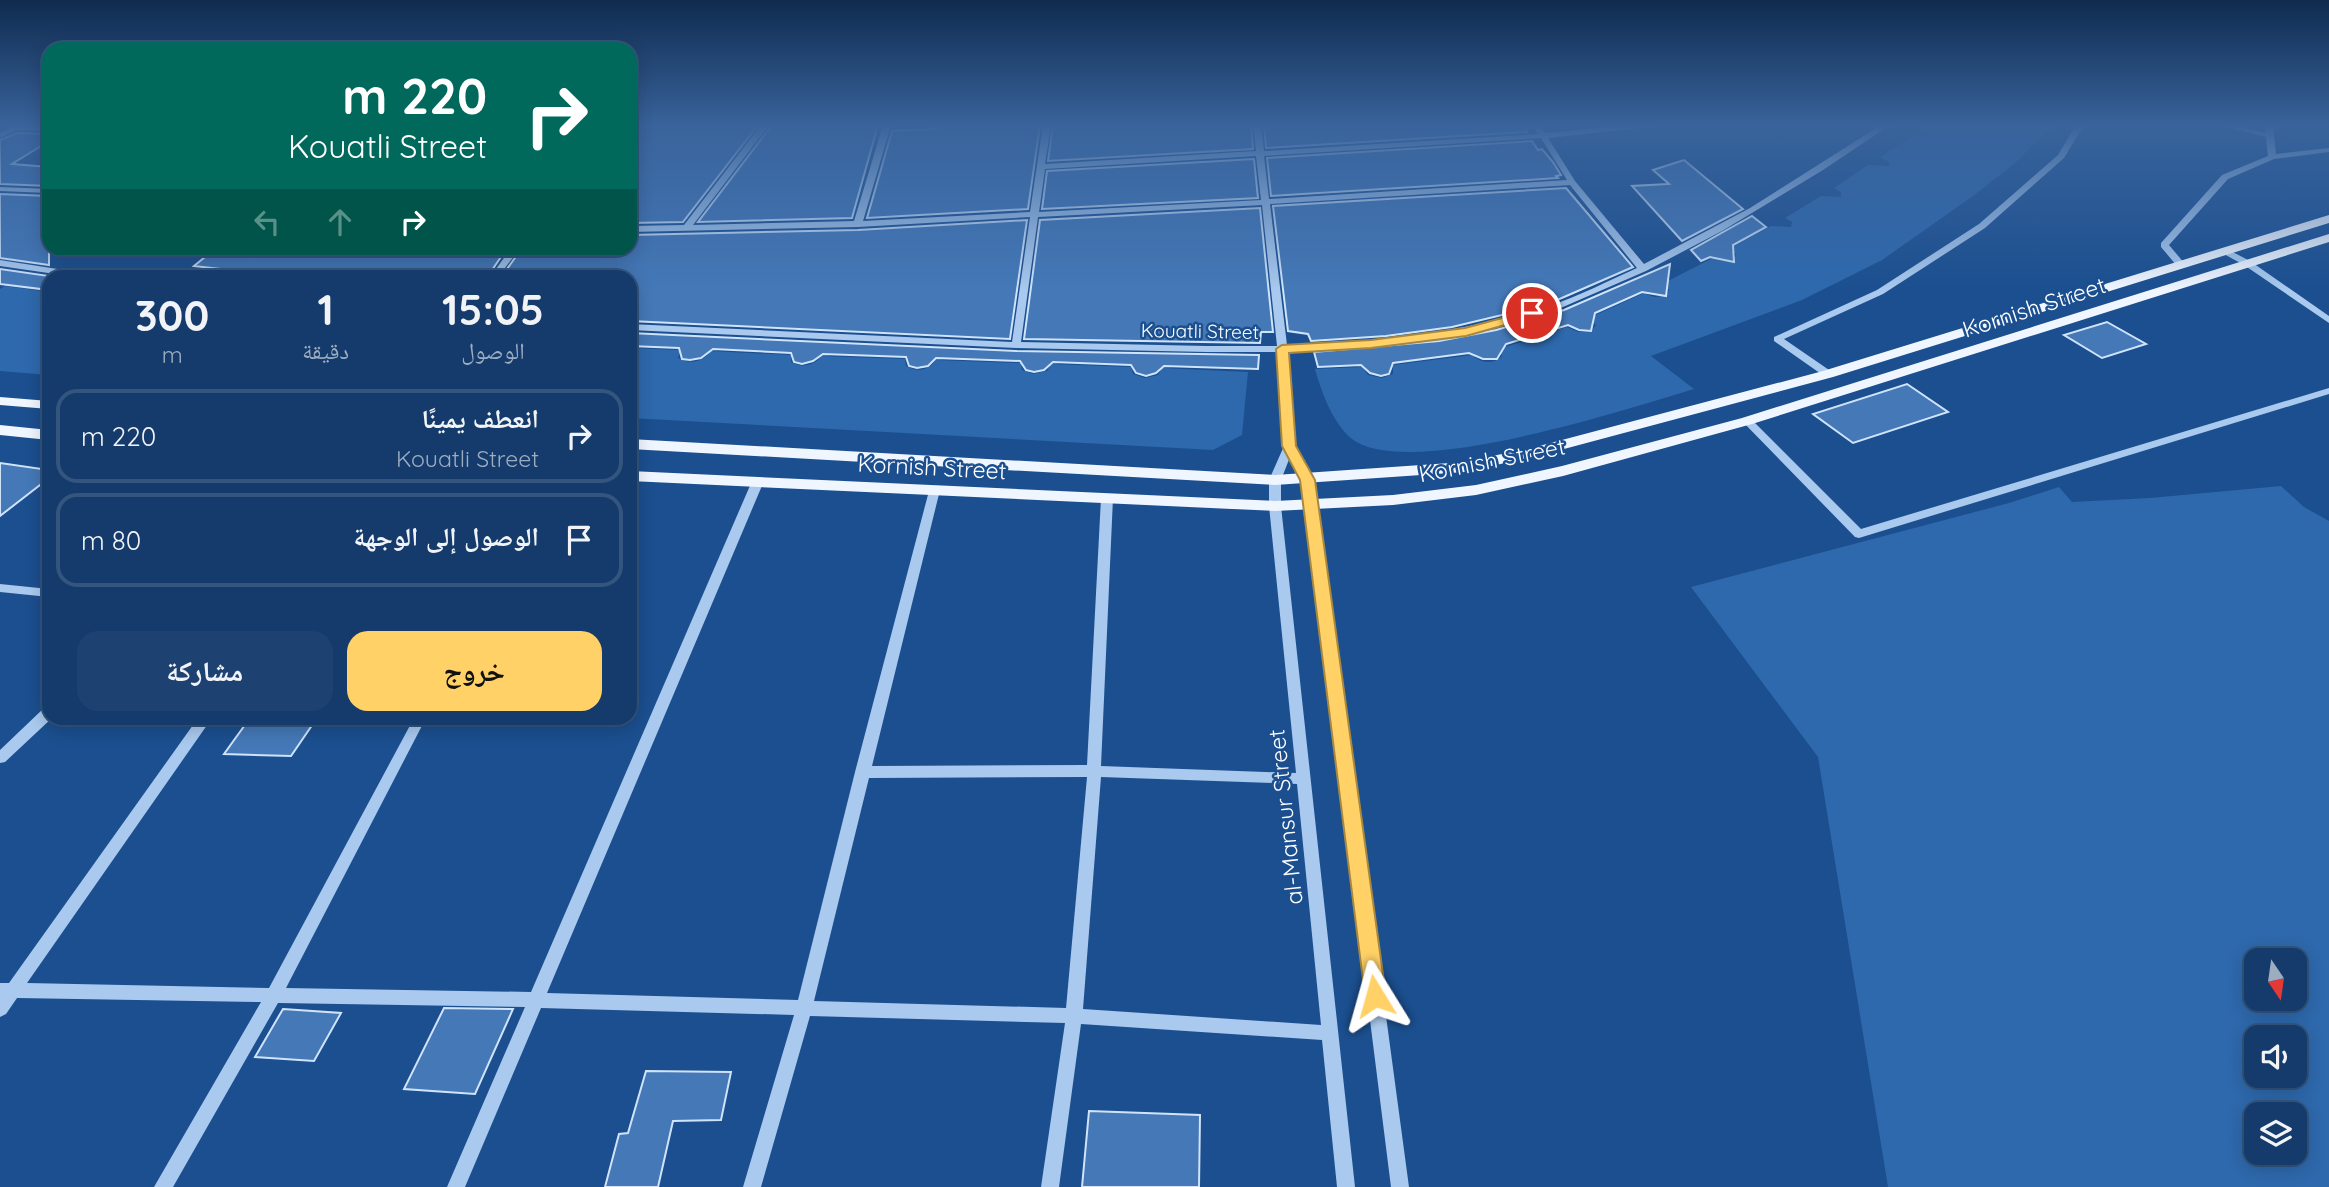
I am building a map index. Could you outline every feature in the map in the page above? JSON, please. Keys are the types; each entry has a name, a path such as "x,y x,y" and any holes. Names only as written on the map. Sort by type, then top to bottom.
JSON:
{"main road":[{"name":"Kornish Street","path":"637,444 1275,480 1307,480 1465,467 1544,450 1828,374 2329,219"},
{"name":"Kornish Street","path":"637,475 1275,506 1393,500 1476,490 1563,471 1747,421 2329,238"},
{"path":"0,401 42,404"},
{"path":"0,430 42,434"}],"street":[{"path":"687,229 723,180"},
{"path":"858,224 871,180"},
{"path":"1016,345 1039,180"},
{"name":"al-Mansur Street","path":"1263,180 1282,349 1289,446 1307,480 1401,1187"},
{"name":"Kouatli Street","path":"637,327 1016,345 1282,349 1371,344 1466,332 1555,307 1696,243 1801,180"},
{"path":"1828,374 1777,339 1880,292 1982,226 2033,180"},
{"path":"2180,264 2164,245 2222,180"},
{"path":"637,229 858,224 1572,182 1643,269"},
{"path":"0,189 42,191"},
{"path":"2225,251 2247,263 2329,320"},
{"path":"0,263 45,270"},
{"path":"1747,421 1859,534 2329,391"},
{"name":"al-Mansur Street","path":"1289,446 1275,480 1275,506 1346,1187"},
{"path":"456,1187 758,481"},
{"path":"752,1187 804,1008 934,490"},
{"path":"1050,1187 1074,1016 1094,771 1107,498"},
{"path":"0,588 42,592"},
{"path":"0,758 42,719"},
{"path":"0,1009 6,990 200,725"},
{"path":"163,1187 274,995 416,725"},
{"path":"863,772 1094,771 1304,779"},
{"path":"6,990 536,1000 1074,1016 1330,1033"}],"shaded area":[{"path":"1845,180 1993,180 1882,260 1802,300 1651,356 1694,389 1571,425 1519,437 1420,452 1380,450 1352,439 1339,425 1329,407 1315,369 1362,367 1368,375 1382,378 1393,374 1393,365 1472,355 1491,362 1502,356 1499,349 1567,327 1578,332 1591,331 1596,325 1589,318 1644,293 1654,297 1666,296 1669,290 1662,284 1713,258 1734,260 1736,254 1729,249 1771,226 1791,227 1792,222 1785,218 1821,196 1841,197 1841,192 1834,188"},
{"path":"5,286 42,291 42,374 0,371 0,289"},
{"path":"637,348 680,350 678,358 691,362 704,358 710,351 791,355 791,362 803,365 812,364 821,356 905,359 906,366 918,370 930,366 935,360 1021,363 1022,370 1033,374 1047,371 1051,364 1131,367 1133,374 1145,378 1158,375 1162,368 1248,372 1242,435 1213,450 637,418"},
{"path":"2281,486 2304,507 2329,521 2329,1187 1888,1187 1818,757 1691,587 2009,503 2059,487 2072,502"}],"building":[{"path":"0,180 42,180 42,186 0,184"},
{"path":"637,180 715,180 683,222 637,223"},
{"path":"730,180 863,180 852,218 698,222"},
{"path":"878,180 1032,180 1028,209 867,218"},
{"path":"1046,180 1256,180 1258,198 1042,209"},
{"path":"1269,180 1520,180 1271,196"},
{"path":"1665,180 1709,180 1743,209 1682,241 1632,186 1669,184"},
{"path":"1566,188 1633,267 1548,304 1452,327 1386,336 1311,341 1308,334 1288,331 1273,206"},
{"path":"0,194 42,196 42,256 49,256 49,265 0,258"},
{"path":"1260,208 1273,332 1261,332 1260,343 1024,339 1040,220"},
{"path":"1752,216 1766,227 1733,245 1734,262 1710,257 1701,261 1691,250"},
{"path":"1027,220 1010,339 637,321 637,270 506,270 516,256 637,256 637,235 858,230"},
{"path":"206,256 502,256 492,270 230,270 194,266"},
{"path":"1670,264 1666,296 1642,292 1595,313 1591,331 1568,325 1506,344 1497,359 1483,359 1469,353 1393,363 1389,374 1381,376 1370,373 1361,365 1318,367 1314,352 1439,341 1496,330 1564,310"},
{"path":"0,269 42,275 42,289 0,284"},
{"path":"2107,322 2146,344 2102,358 2064,335"},
{"path":"637,333 1016,351 1259,355 1258,369 1164,366 1156,373 1146,376 1136,373 1131,365 1053,362 1044,370 1034,372 1026,370 1020,361 936,358 928,366 917,368 909,366 906,357 823,354 802,364 794,362 791,353 713,349 701,358 690,360 682,359 679,348 637,346"},
{"path":"1907,384 1948,412 1853,443 1813,414"},
{"path":"0,463 42,469 42,483 0,516"},
{"path":"245,725 312,725 291,756 224,754"},
{"path":"444,1008 513,1009 475,1094 404,1089"},
{"path":"283,1009 341,1013 314,1061 255,1057"},
{"path":"646,1071 731,1072 721,1120 673,1121 658,1187 605,1187 619,1134 628,1133"},
{"path":"1089,1111 1200,1115 1199,1187 1082,1187"}],"route":[{"path":"1375,996 1307,480 1289,446 1282,349 1371,344 1466,332 1532,313"}]}
